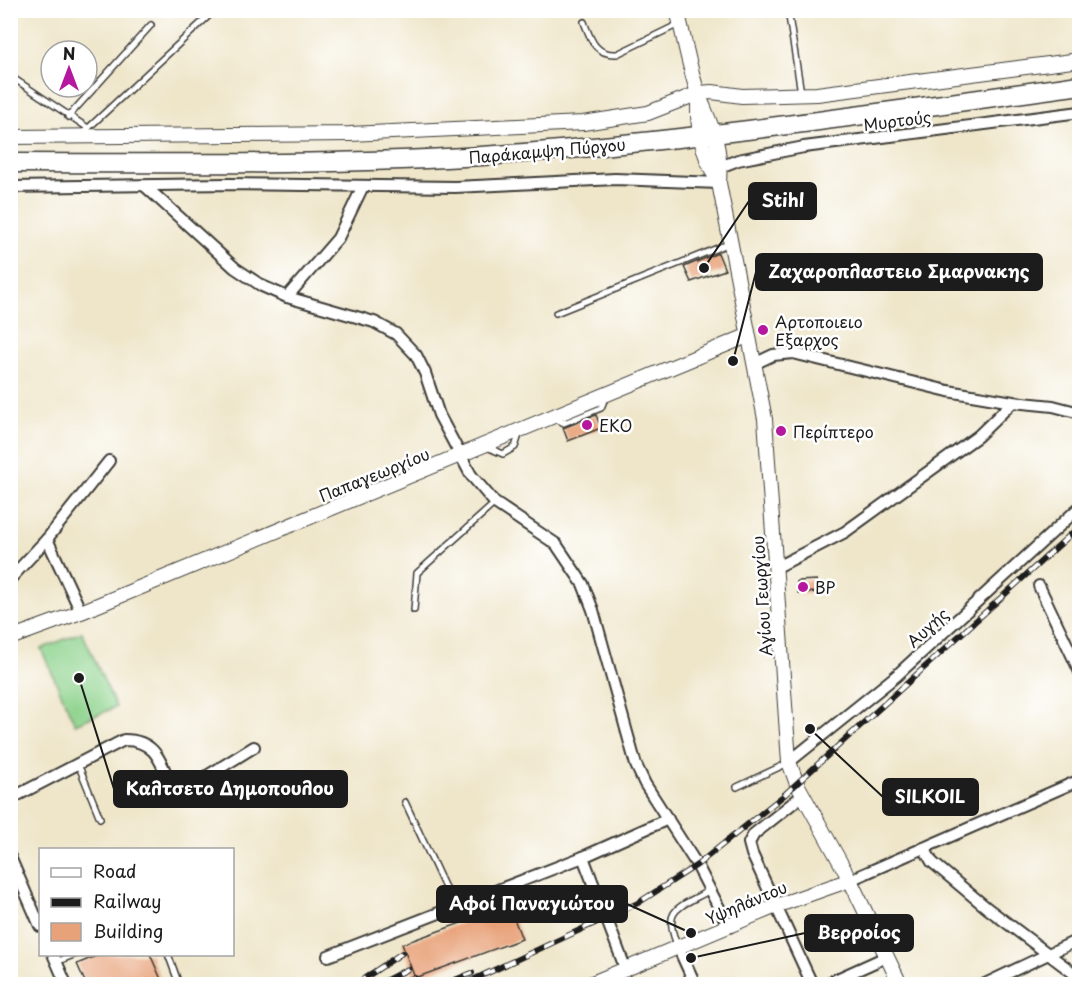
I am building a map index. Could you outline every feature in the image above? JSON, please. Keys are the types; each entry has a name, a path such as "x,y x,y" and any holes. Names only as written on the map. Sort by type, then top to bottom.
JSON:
{"highway":[{"name":"Παράκαμψη Πύργου","path":"10,163 268,163 427,159 707,136 1080,85"}],"street":[{"name":"Αγίου Γεωργίου","path":"679,17 699,93 707,136 720,167 719,183 765,419 789,762 802,795 849,880 900,984"},
{"path":"10,137 83,132 350,134 583,123 648,113 699,93 712,92 742,96 801,94 1080,60"},
{"name":"Μυρτούς","path":"720,167 738,160 804,147 1080,112"},
{"name":"Αγίου Γεωργίου","path":"707,136 706,160 719,183"},
{"path":"10,187 455,187 615,179 719,183"},
{"path":"145,186 235,268 261,286 287,297 351,313 396,334 416,355 425,373 439,415 471,475 495,503 556,544 583,584 593,610 636,765 710,890 729,927"},
{"path":"287,297 338,238 363,186"},
{"name":"Παπαγεωργίου","path":"10,638 81,612 747,336"},
{"path":"754,364 773,355 793,353 948,391 1053,406 1080,413"},
{"path":"775,568 845,532 978,436 1013,402"},
{"path":"10,579 46,539 109,461"},
{"name":"Αυγής","path":"789,762 896,676 1080,507"},
{"path":"46,539 81,612"},
{"path":"1039,586 1080,672"},
{"path":"10,799 124,740 139,740 151,747 162,763 170,783 186,789 254,747"},
{"path":"849,880 1080,780"},
{"path":"802,795 754,834 749,843 812,984"},
{"path":"328,956 583,857 668,819"},
{"path":"924,848 932,862 979,902 1080,978"},
{"path":"10,857 39,924"},
{"path":"583,857 626,970"},
{"name":"Υψηλάντου","path":"595,984 776,906 849,880"},
{"path":"985,984 1080,939"},
{"path":"679,949 695,984"},
{"path":"826,984 886,957"},
{"path":"55,958 66,984"}],"lane":[{"path":"10,76 68,117 83,132 214,10"},
{"path":"788,10 801,94"},
{"path":"584,22 598,51 606,55 617,54 679,17"},
{"path":"68,117 151,25"},
{"path":"555,313 731,242"},
{"path":"414,610 417,573 495,503"},
{"path":"737,787 789,762"},
{"path":"78,764 100,818"},
{"path":"405,802 454,907"},
{"path":"679,949 669,927 670,919 675,911 710,890"},
{"path":"169,956 179,984"}],"green space":[{"path":"82,632 116,707 75,724 41,649"}],"building":[{"path":"718,253 725,270 691,282 684,267"},
{"path":"596,415 601,428 568,441 563,428"},
{"path":"817,580 818,592 798,593 797,581"},
{"path":"509,906 522,939 415,978 402,944"},
{"path":"96,956 151,956 163,984 86,984 77,964"}],"railway":[{"path":"464,984 638,903 697,865 783,796 1080,526"},
{"path":"356,984 402,953"},
{"path":"379,984 408,969"},
{"path":"445,984 472,973"},
{"path":"392,984 415,978"}],"place":[{"name":"Stihl","path":"704,268"},
{"name":"Αρτοποιειο Εξαρχος","path":"763,330"},
{"name":"Ζαχαροπλαστειο Σμαρνακης","path":"733,361"},
{"name":"EKO","path":"587,425"},
{"name":"Περίπτερο","path":"781,431"},
{"name":"BP","path":"803,587"},
{"name":"Καλτσετο Δημοπουλου","path":"79,678"},
{"name":"SILKOIL","path":"810,729"},
{"name":"Αφοί Παναγιώτου","path":"691,933"},
{"name":"Βερροίος","path":"691,958"}]}
